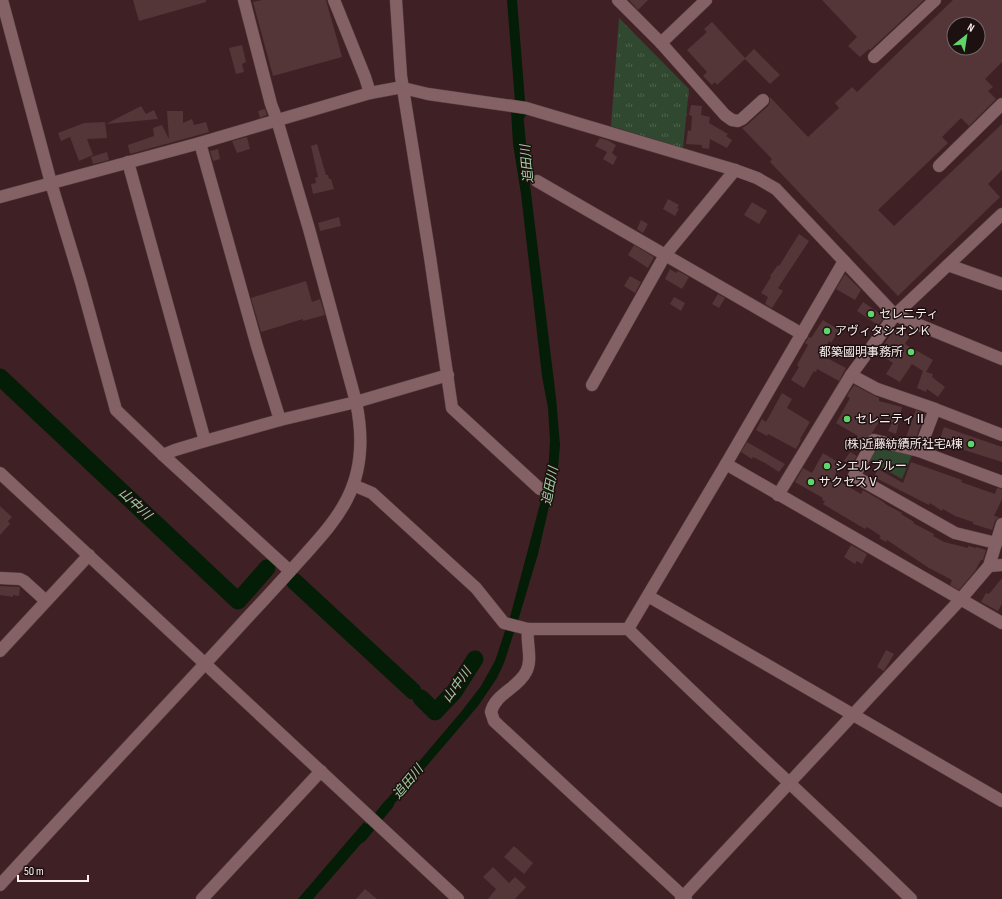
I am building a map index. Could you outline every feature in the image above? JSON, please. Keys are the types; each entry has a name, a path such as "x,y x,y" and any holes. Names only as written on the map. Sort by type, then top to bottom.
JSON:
{"street":[{"path":"2,0 51,183 116,410 290,571"},
{"path":"0,884 206,664 335,519 348,498 360,460 361,447 356,402 309,229 271,104 244,0"},
{"path":"334,0 370,93"},
{"path":"396,0 401,76 452,406 454,410 540,489"},
{"path":"661,43 704,0"},
{"path":"874,57 935,0"},
{"path":"620,1 661,43 725,115 732,120 738,122 763,100"},
{"path":"0,197 200,143 370,93 397,88 428,94 516,106 735,170 757,178 776,189 895,316 1002,359"},
{"path":"939,166 1002,104"},
{"path":"200,143 257,346 280,420"},
{"path":"128,162 205,441"},
{"path":"592,385 665,255 735,170"},
{"path":"537,181 802,334"},
{"path":"778,495 851,375 895,316 1002,214"},
{"path":"628,629 844,261"},
{"path":"948,265 1002,284"},
{"path":"163,455 205,441 280,420 356,402 448,375"},
{"path":"851,375 877,389 935,409 1002,435"},
{"path":"919,451 935,409"},
{"path":"996,543 955,533 854,476 874,440 919,451 1002,482"},
{"path":"726,464 1002,624"},
{"path":"0,473 458,899"},
{"path":"353,485 372,493 476,588 504,623 528,629 628,629 729,728 755,750 911,899"},
{"path":"528,629 529,666 521,679 494,705 491,712 494,721 683,898 960,600 989,566 1002,524"},
{"path":"0,651 89,556"},
{"path":"989,566 1002,565"},
{"path":"0,578 24,581 46,601"},
{"path":"648,596 1002,801"},
{"path":"202,899 321,771"}],"green space":[{"path":"619,18 689,89 683,148 611,126"},
{"path":"881,446 912,455 902,479 868,460 875,448 879,450"}],"water":[{"path":"511,110 523,112 530,185 556,398 560,445 558,468 538,554 517,624 509,621 548,474 550,441 548,408 542,376 521,194 513,144"},
{"path":"506,628 515,629 504,663 497,678 478,706 383,817 377,811 461,712 481,686 495,661"},
{"path":"364,822 372,831 313,899 298,899"}],"building":[{"path":"133,0 206,0 206,2 139,21"},
{"path":"262,0 326,0 342,57 273,76 253,2"},
{"path":"629,0 648,0 638,10"},
{"path":"822,0 924,0 870,50 869,49 860,57 848,46 857,37"},
{"path":"953,0 1002,0 1002,62 985,79 993,87 988,91 996,99 969,126 961,118 942,137 948,143 878,210 894,226 1002,124 1002,170 988,184 1000,197 898,296 770,162 772,159 742,128 768,106 770,97 808,137 839,108 835,103 852,87 857,92"},
{"path":"712,22 745,58 754,49 780,75 770,84 745,59 717,85 715,82 712,85 703,76 707,72 687,50 707,32 704,29"},
{"path":"242,45 246,62 242,64 244,72 236,74 229,48"},
{"path":"691,105 702,106 701,115 710,117 709,123 728,134 726,136 732,140 727,148 710,139 709,149 702,148 702,145 686,144 688,130 691,131 692,116 689,115"},
{"path":"141,106 146,114 154,110 158,119 106,124"},
{"path":"265,109 267,115 260,118 258,111"},
{"path":"167,111 183,111 183,123 192,119 194,125 206,122 209,132 130,154 128,145 154,136 153,128 162,125 169,139"},
{"path":"105,122 107,138 87,139 93,155 79,161 70,137 61,141 58,133 84,123"},
{"path":"247,137 250,149 237,153 232,141"},
{"path":"600,138 616,145 612,153 617,157 613,165 603,159 607,152 595,146"},
{"path":"317,144 326,175 328,175 329,179 331,179 334,189 313,194 311,184 316,183 315,178 318,177 311,146"},
{"path":"218,149 220,159 213,161 210,151"},
{"path":"107,152 109,160 93,164 91,157"},
{"path":"668,199 679,205 677,208 679,209 675,216 663,209"},
{"path":"752,202 767,211 759,224 744,215"},
{"path":"339,217 341,226 320,231 318,223"},
{"path":"641,220 648,224 643,233 637,229"},
{"path":"799,234 809,241 778,288 783,291 772,308 765,304 768,297 761,293 771,277 770,276 778,265 779,266"},
{"path":"634,245 654,257 648,268 628,255"},
{"path":"670,269 676,273 678,271 689,277 682,289 665,279"},
{"path":"845,274 861,290 855,300 836,289"},
{"path":"630,276 641,282 635,293 624,286"},
{"path":"306,281 312,302 320,299 325,315 303,321 303,319 261,332 251,298"},
{"path":"718,294 725,298 719,308 712,304"},
{"path":"674,297 685,303 681,311 670,304"},
{"name":"セレニティ","path":"863,302 885,317 878,325 857,311"},
{"path":"823,320 839,330 831,343 829,341 821,355 846,368 839,381 817,369 816,372 814,371 804,388 791,380 799,367 797,365 808,345 805,343 809,337 811,338"},
{"path":"896,327 910,336 905,344 933,360 926,372 933,374 932,377 945,387 938,397 927,389 926,392 917,388 923,371 912,364 900,382 886,374 893,363 878,353"},
{"path":"854,385 879,398 879,401 902,407 896,434 888,431 892,423 882,417 872,433 866,440 864,439 861,446 854,443 858,436 836,423 850,398 847,396"},
{"path":"782,393 792,399 787,408 810,422 796,449 768,434 767,436 756,430 762,419 766,422"},
{"path":"916,410 925,414 915,440 906,437"},
{"name":"(株)近藤紡績所社宅A棟","path":"944,427 1002,447 1002,462 939,442"},
{"path":"747,442 785,464 779,472 753,457 752,459 741,452"},
{"path":"850,452 857,456 851,465 844,461"},
{"path":"823,453 841,464 835,474 844,479 842,483 861,494 863,490 902,513 901,514 914,522 913,523 934,534 933,536 944,542 968,548 968,546 986,550 983,560 981,560 975,571 959,590 950,585 952,580 929,568 887,540 886,542 879,538 881,536 867,527 865,529 823,504 825,501 822,500 823,498 795,482 803,468 812,473"},
{"path":"911,462 962,480 961,482 995,494 997,488 1002,489 1002,499 994,516 999,517 995,521 992,530 973,524 973,522 955,516 943,509 942,511 930,503 929,505 874,477 878,469 903,483"},
{"path":"0,506 12,517 8,521 10,524 0,535"},
{"path":"851,545 867,554 862,564 857,561 855,564 844,557"},
{"path":"1002,578 1002,604 998,611 981,602 986,593 989,594"},
{"path":"0,586 20,587 19,596 13,595 13,597 0,595"},
{"path":"886,650 894,654 884,671 877,667"},
{"path":"514,846 533,863 524,874 504,857"},
{"path":"493,867 509,883 515,877 526,887 515,899 488,899 496,889 483,877"},
{"path":"365,889 377,899 356,899"}],"waterway":[{"name":"追田川","path":"512,0 521,114"},
{"name":"山中川","path":"0,377 238,601 267,568"},
{"name":"山中川","path":"294,581 413,691"},
{"name":"山中川","path":"421,698 435,712 454,692 475,659"},
{"name":"追田川","path":"361,838 389,804"}],"place":[{"name":"セレニティ","path":"871,314"},
{"name":"アヴィタシオンＫ","path":"827,331"},
{"name":"都築國明事務所","path":"911,352"},
{"name":"セレニティⅡ","path":"847,419"},
{"name":"(株)近藤紡績所社宅A棟","path":"971,444"},
{"name":"シエルブルー","path":"827,466"},
{"name":"サクセスⅤ","path":"811,482"}]}
